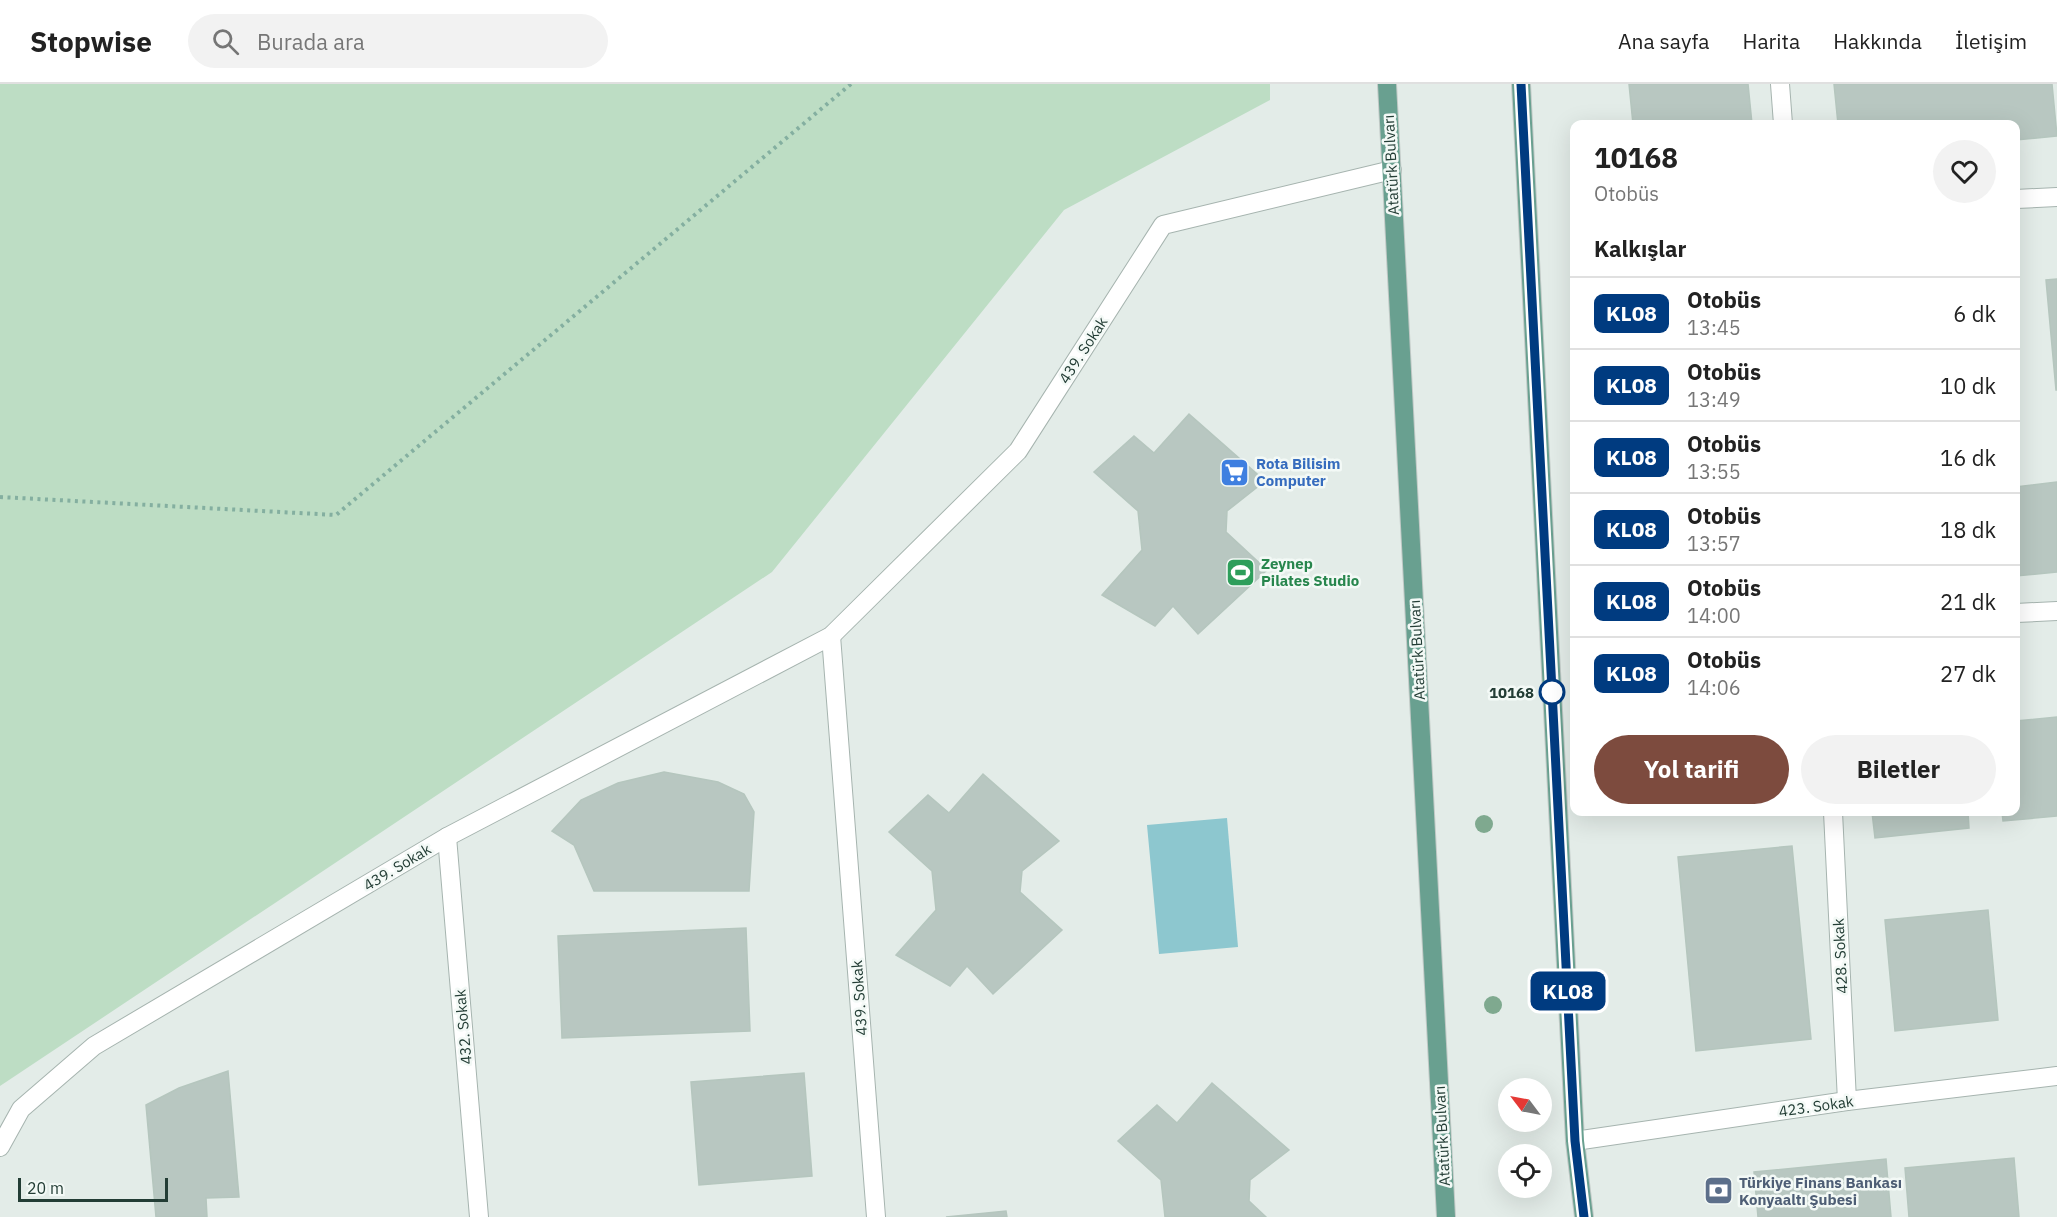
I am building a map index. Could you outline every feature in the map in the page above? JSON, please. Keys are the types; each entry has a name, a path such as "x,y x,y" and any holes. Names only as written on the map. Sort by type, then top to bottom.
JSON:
{"main road":[{"name":"Atatürk Bulvarı","path":"1387,84 1446,1217"},
{"path":"1521,84 1575,1141 1584,1217"}],"street":[{"path":"1780,84 1784,120"},
{"name":"439. Sokak","path":"0,1147 21,1108 94,1046 447,837 831,636 1018,451 1163,225 1392,170"},
{"path":"2020,199 2057,197"},
{"path":"2020,613 2057,611"},
{"name":"439. Sokak","path":"831,636 876,1217"},
{"name":"428. Sokak","path":"1833,816 1847,1101"},
{"name":"432. Sokak","path":"447,837 479,1217"},
{"name":"423. Sokak","path":"1575,1141 1847,1101 2057,1076"}],"path":[{"path":"0,497 336,515 851,84"}],"green space":[{"path":"0,84 1270,84 1270,100 1064,210 772,572 0,1086"}],"water":[{"path":"1227,818 1238,947 1159,954 1147,825"}],"building":[{"path":"1629,84 1748,84 1752,120 1633,120"},
{"path":"1834,84 2052,84 2057,136 2020,140 2020,120 1838,120"},
{"path":"2057,279 2057,390 2056,390 2046,280"},
{"path":"1189,414 1265,481 1227,511 1226,532 1267,570 1198,634 1173,606 1155,626 1102,595 1142,550 1138,511 1094,472 1134,436 1154,453"},
{"path":"2057,482 2057,572 2020,576 2020,487"},
{"path":"2057,717 2057,816 2003,821 2002,816 2020,816 2020,721"},
{"path":"664,772 718,782 744,794 754,812 749,891 594,891 574,845 552,831 581,800 618,783"},
{"path":"983,774 1059,841 1022,871 1020,892 1062,930 993,994 967,966 950,986 896,955 936,910 932,871 889,832 928,795 949,813"},
{"path":"1872,816 1968,816 1969,828 1875,838"},
{"path":"1792,846 1811,1039 1696,1051 1678,857"},
{"path":"1988,910 1998,1020 1895,1031 1885,920"},
{"path":"746,928 750,1031 562,1038 558,936"},
{"path":"228,1071 239,1197 206,1198 207,1217 156,1217 146,1105 179,1088"},
{"path":"804,1073 812,1176 699,1185 691,1082"},
{"path":"1212,1083 1289,1150 1250,1180 1249,1201 1266,1217 1165,1217 1161,1180 1118,1141 1157,1105 1177,1123"},
{"path":"2014,1158 2019,1217 1909,1217 1905,1168"},
{"path":"1886,1159 1891,1217 1758,1217 1754,1172"},
{"path":"1006,1211 1007,1217 946,1217"}],"bus line":[{"name":"KL08","path":"1521,84 1575,1141 1584,1217"}],"place":[{"name":"Rota Bilisim Computer","path":"1235,472"},
{"name":"Zeynep Pilates Studio","path":"1240,572"},
{"name":"10168","path":"1552,692"},
{"name":"Türkiye Finans Bankası Konyaaltı Şubesi","path":"1718,1191"}]}
